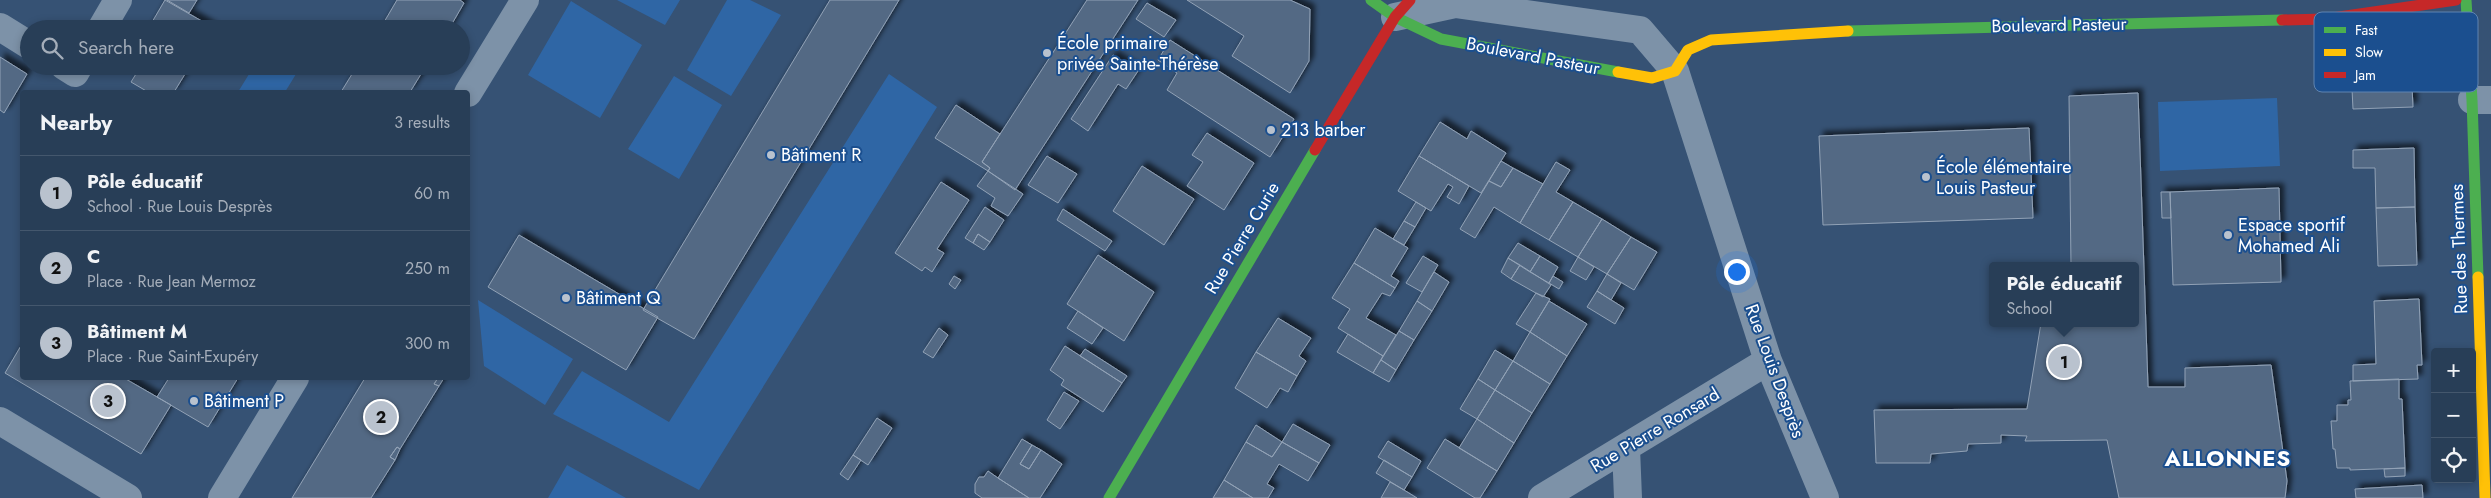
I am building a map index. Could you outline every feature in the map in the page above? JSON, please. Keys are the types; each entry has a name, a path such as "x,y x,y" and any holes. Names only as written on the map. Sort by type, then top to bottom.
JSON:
{"street":[{"path":"106,20 118,0"},
{"path":"470,91 525,0"},
{"name":"Boulevard Pasteur","path":"1371,0 1402,8 1455,4 1640,30 1675,71"},
{"name":"Boulevard Pasteur","path":"2373,12 2456,0"},
{"name":"Boulevard Pasteur","path":"1402,8 1441,39 1652,78 1675,71 1688,50 1712,40 1822,32 2314,19"},
{"name":"Rue Pierre Curie","path":"1108,498 1402,8"},
{"path":"0,27 20,39"},
{"name":"Rue Louis Desprès","path":"1675,71 1768,361 1825,498"},
{"name":"Rue des Thermes","path":"2478,75 2482,100 2485,498"},
{"name":"Rue Pierre Ronsard","path":"1542,498 1768,361"},
{"path":"222,498 294,380"},
{"path":"0,421 128,498"},
{"path":"1626,448 1628,498"}],"shaded area":[{"path":"617,0 680,0 665,25"},
{"path":"727,0 750,0 781,15 731,96 687,70"},
{"path":"571,1 642,45 600,118 528,75"},
{"path":"889,74 937,107 699,490 553,414 582,371 669,422"},
{"path":"248,75 295,75 286,90 239,90"},
{"path":"674,76 722,105 679,179 628,149"},
{"path":"2277,98 2280,166 2160,171 2158,102"},
{"path":"478,300 573,359 545,405 484,366"},
{"path":"567,465 626,498 548,498"}],"building":[{"path":"165,0 200,20 153,20"},
{"path":"167,0 197,0 189,13"},
{"path":"397,0 460,0 464,3 454,20 385,20"},
{"name":"Bâtiment R","path":"830,0 899,0 694,339 643,310"},
{"path":"1087,0 1138,0 1015,190 988,171 990,168 982,162"},
{"path":"1187,0 1290,0 1310,9 1309,61 1290,93 1232,56 1244,36"},
{"path":"1147,3 1176,20 1164,37 1136,19"},
{"path":"1170,40 1294,119 1270,157 1167,90 1177,73 1158,60"},
{"path":"1113,55 1138,71 1126,89 1118,84 1088,131 1071,119"},
{"path":"0,57 20,70 20,75 26,75 4,113 0,110"},
{"path":"135,75 184,75 175,90 145,90 131,82"},
{"path":"351,75 420,75 411,90 342,90"},
{"path":"2352,92 2412,92 2413,107 2353,109"},
{"path":"2138,93 2148,387 2185,387 2185,368 2271,365 2287,481 2285,498 2119,498 2107,440 2025,441 2027,436 2001,435 2001,443 1968,444 1967,451 1931,454 1930,463 1876,463 1874,410 2027,409 2040,327 2139,327 2139,262 2071,262 2069,96"},
{"path":"956,105 1000,134 982,162 990,168 988,171 935,138"},
{"path":"1440,122 1467,139 1471,131 1506,153 1481,193 1419,156"},
{"name":"École élémentaire Louis Pasteur","path":"2029,128 2033,218 1823,225 1819,136"},
{"path":"1207,133 1254,163 1224,210 1187,186 1203,162 1192,155"},
{"path":"2414,148 2415,207 2376,208 2375,168 2353,168 2353,150"},
{"path":"1047,156 1077,174 1058,203 1028,185"},
{"path":"1419,156 1469,186 1459,204 1447,197 1453,187 1448,184 1431,211 1398,191"},
{"path":"1501,161 1513,168 1501,187 1489,181"},
{"path":"1556,162 1570,170 1556,192 1573,202 1549,240 1520,223"},
{"path":"1142,166 1194,199 1164,245 1113,211"},
{"path":"1513,168 1543,184 1520,223 1494,207 1475,238 1460,229 1489,181 1501,187"},
{"path":"988,171 1023,194 1008,216 991,206 995,198 977,186"},
{"path":"941,182 969,200 937,249 944,253 932,272 925,267 922,271 895,253"},
{"path":"2279,188 2281,282 2173,285 2170,192"},
{"path":"2161,192 2170,192 2171,218 2162,218"},
{"path":"1416,202 1426,208 1415,227 1404,221"},
{"path":"1573,202 1602,219 1578,257 1549,240"},
{"path":"985,207 1004,220 990,242 978,234 973,243 965,238"},
{"path":"2415,207 2417,265 2378,266 2376,208"},
{"path":"1063,209 1112,241 1105,251 1057,220"},
{"path":"1602,219 1631,237 1607,274 1578,257"},
{"path":"1404,221 1415,227 1404,245 1393,239"},
{"path":"1375,228 1408,248 1391,276 1399,281 1395,288 1354,263"},
{"path":"978,234 990,242 984,250 973,243"},
{"name":"Bâtiment Q","path":"519,235 658,317 626,370 488,287"},
{"path":"1631,237 1657,252 1634,290 1607,274"},
{"path":"1518,243 1540,256 1530,272 1508,258"},
{"path":"1098,255 1154,292 1124,341 1067,304"},
{"path":"1423,256 1438,265 1422,292 1406,283"},
{"path":"1540,256 1558,267 1549,283 1530,272"},
{"path":"1578,257 1594,267 1586,280 1570,271"},
{"path":"1508,258 1520,265 1511,279 1501,272"},
{"path":"1354,263 1395,288 1390,296 1382,293 1366,318 1396,335 1383,356 1338,328 1350,309 1332,298"},
{"path":"1520,265 1551,285 1543,297 1511,279"},
{"path":"1434,272 1449,282 1432,311 1417,301"},
{"path":"1607,274 1621,283 1611,300 1597,291"},
{"path":"954,276 961,280 955,289 949,284"},
{"path":"1553,276 1563,282 1559,289 1549,283"},
{"path":"1597,291 1624,308 1615,324 1587,307"},
{"path":"1536,293 1550,299 1530,332 1516,324"},
{"path":"2419,299 2422,365 2417,365 2418,379 2353,381 2353,365 2376,364 2374,301"},
{"path":"1417,301 1432,311 1414,340 1399,331"},
{"path":"1549,301 1587,324 1567,356 1530,332"},
{"path":"1078,311 1103,328 1092,344 1067,328"},
{"path":"1278,318 1311,338 1299,356 1306,361 1297,376 1256,352"},
{"path":"939,328 948,335 933,358 923,352"},
{"path":"1399,331 1414,340 1396,370 1381,360"},
{"path":"1530,332 1567,356 1550,384 1513,361"},
{"path":"1348,334 1383,356 1373,373 1337,352"},
{"path":"1065,346 1122,383 1103,412 1061,385 1064,380 1050,370"},
{"path":"20,347 20,380 127,380 171,405 141,454 5,373"},
{"path":"1085,349 1127,376 1122,383 1080,356"},
{"path":"1495,350 1513,361 1495,390 1478,379"},
{"path":"1256,352 1297,376 1288,392 1280,388 1267,408 1235,388"},
{"path":"1381,360 1396,370 1389,382 1373,373"},
{"path":"1513,361 1550,384 1532,413 1495,390"},
{"path":"1478,379 1495,390 1477,419 1460,409"},
{"path":"2399,379 2399,399 2402,399 2405,468 2350,470 2350,468 2337,468 2335,449 2333,449 2331,421 2337,421 2337,405 2348,405 2348,400 2351,400 2350,381"},
{"name":"Bâtiment P","path":"168,380 237,380 208,427 157,397"},
{"path":"364,380 437,380 434,384 439,386 400,449 397,447 390,457 395,460 371,498 292,498"},
{"path":"437,380 443,380 439,386 434,384"},
{"path":"1495,390 1532,413 1514,443 1477,419"},
{"path":"1064,392 1079,401 1060,429 1047,420"},
{"path":"877,418 892,428 868,465 853,455"},
{"path":"1477,419 1514,443 1497,471 1459,448"},
{"path":"1293,424 1330,445 1319,463 1282,442"},
{"path":"1256,425 1282,442 1272,457 1246,442"},
{"path":"1022,439 1032,445 1020,464 1029,469 1041,450 1062,464 1040,498 1029,498 998,478"},
{"path":"1445,439 1497,471 1480,498 1475,498 1427,468"},
{"path":"1388,441 1421,461 1412,477 1378,457"},
{"path":"1246,442 1272,457 1282,442 1319,463 1308,481 1279,464 1267,484 1274,488 1268,498 1253,498 1224,480"},
{"path":"1032,445 1041,450 1029,469 1020,464"},
{"path":"397,447 400,449 395,460 390,457"},
{"path":"853,455 861,460 848,480 840,474"},
{"path":"1384,460 1412,477 1404,490 1376,473"},
{"path":"2405,468 2405,476 2385,477 2384,469"},
{"path":"988,471 1029,498 982,498 975,493 975,484 979,477 984,477"},
{"path":"1224,480 1253,498 1213,498"},
{"path":"1390,482 1404,490 1417,498 1381,498"},
{"path":"2422,485 2423,498 2356,498 2355,489"}],"traffic: fast":[{"path":"1371,0 1395,17 1441,39 1618,72"},
{"path":"2466,0 2467,12"},
{"path":"1848,31 2282,20"},
{"path":"2472,92 2478,277"},
{"path":"1109,498 1315,150"}],"traffic: slow":[{"path":"1618,72 1652,78 1675,71 1688,50 1711,40 1848,31"},
{"path":"2478,277 2485,498"}],"traffic: jam":[{"path":"1315,150 1395,17 1410,0"},
{"path":"2373,12 2456,0"},
{"path":"2282,20 2314,19"}],"place":[{"name":"École primaire privée Sainte-Thérèse","path":"1047,53"},
{"name":"213 barber","path":"1271,130"},
{"name":"Bâtiment R","path":"771,155"},
{"name":"École élémentaire Louis Pasteur","path":"1926,177"},
{"name":"Espace sportif Mohamed Ali","path":"2228,235"},
{"name":"Bâtiment Q","path":"566,298"},
{"name":"Pôle éducatif","path":"2064,362"},
{"name":"Bâtiment M","path":"108,401"},
{"name":"Bâtiment P","path":"194,401"},
{"name":"C","path":"381,417"}],"district":[{"name":"ALLONNES","path":"2228,458"}]}
